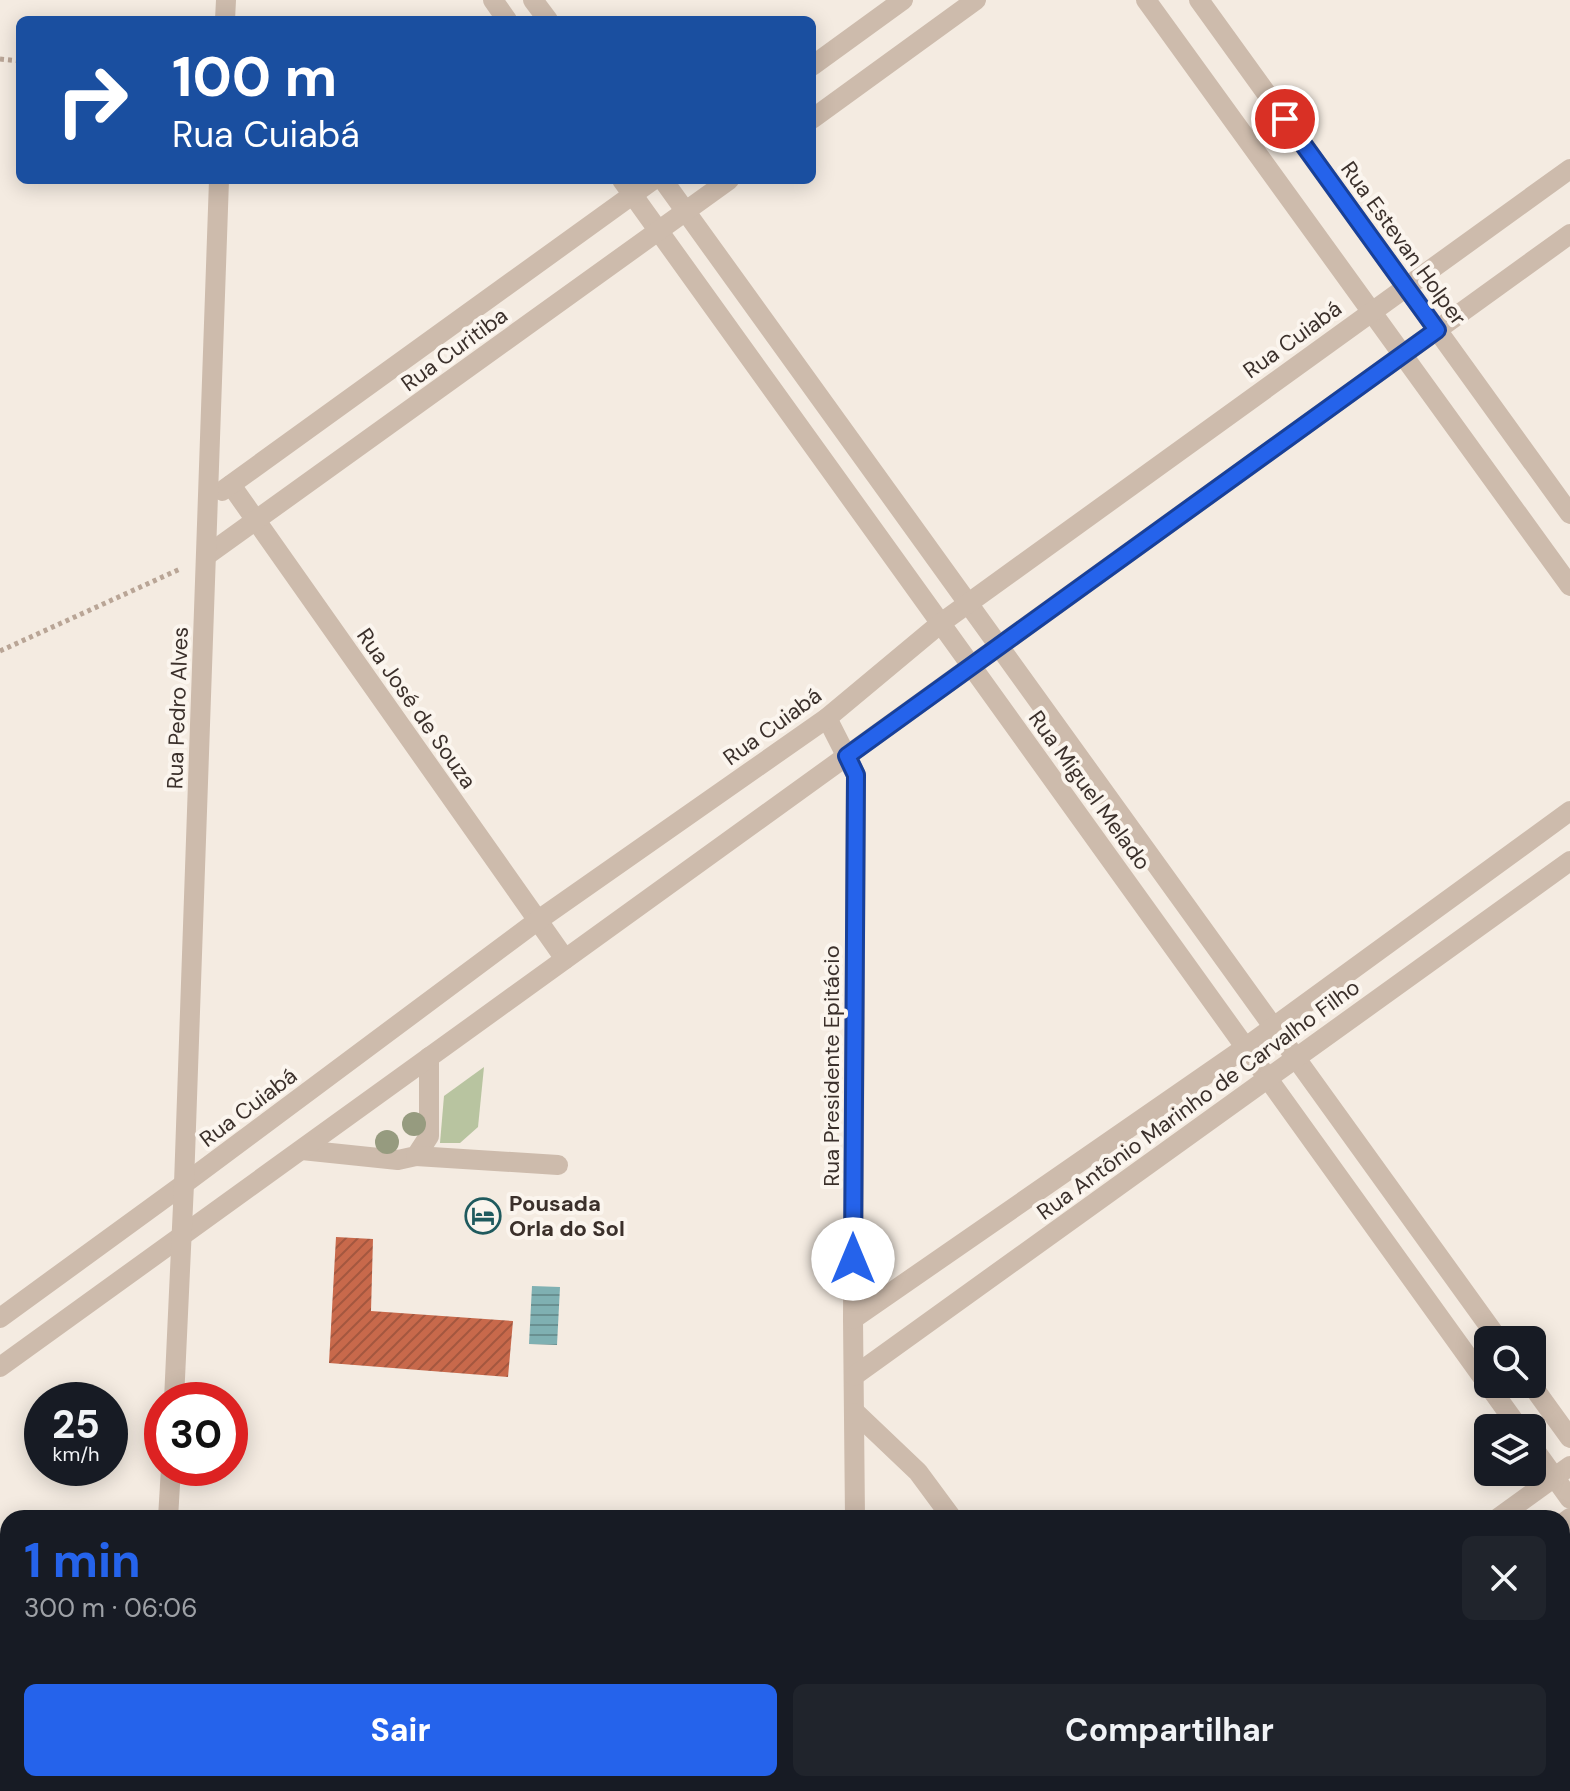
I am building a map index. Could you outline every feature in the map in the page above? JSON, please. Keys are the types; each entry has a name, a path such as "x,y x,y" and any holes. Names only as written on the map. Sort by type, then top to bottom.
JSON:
{"street":[{"path":"816,63 903,0"},
{"path":"816,116 976,0"},
{"path":"1146,0 1570,586"},
{"name":"Rua Estevan Holper","path":"1199,0 1570,514"},
{"name":"Rua Cuiabá","path":"0,1318 537,921 827,718 941,623 1570,169"},
{"name":"Rua Pedro Alves","path":"175,1382 219,184"},
{"name":"Rua Miguel Melado","path":"666,184 1489,1326"},
{"name":"Rua Curitiba","path":"206,556 723,184"},
{"name":"Rua Curitiba","path":"208,501 628,188"},
{"name":"Rua Miguel Melado","path":"628,188 1509,1414"},
{"path":"0,1367 1570,234"},
{"name":"Rua José de Souza","path":"231,485 565,959"},
{"name":"Rua Presidente Epitácio","path":"827,718 856,775 855,1510"},
{"name":"Rua Antônio Marinho de Carvalho Filho","path":"853,1319 1246,1047 1570,811"},
{"name":"Rua Antônio Marinho de Carvalho Filho","path":"854,1376 1570,861"},
{"path":"416,1156 429,1136 429,1057"},
{"path":"302,1150 398,1160 416,1156 558,1165"},
{"path":"1541,1398 1570,1438"},
{"path":"856,1413 918,1472 946,1510"},
{"path":"1546,1458 1562,1472 1570,1499"},
{"path":"1509,1510 1562,1472"},
{"path":"168,1510 170,1486"}],"path":[{"path":"0,651 206,556"}],"green space":[{"path":"484,1067 478,1127 460,1143 440,1143 444,1096"}],"water":[{"path":"532,1286 560,1287 557,1345 529,1344"}],"building":[{"path":"336,1237 373,1239 371,1311 513,1321 508,1377 329,1363"}],"place":[{"name":"Pousada Orla do Sol","path":"483,1216"}],"route":[{"path":"853,1259 856,775 847,756 1437,330 1285,119"}]}
